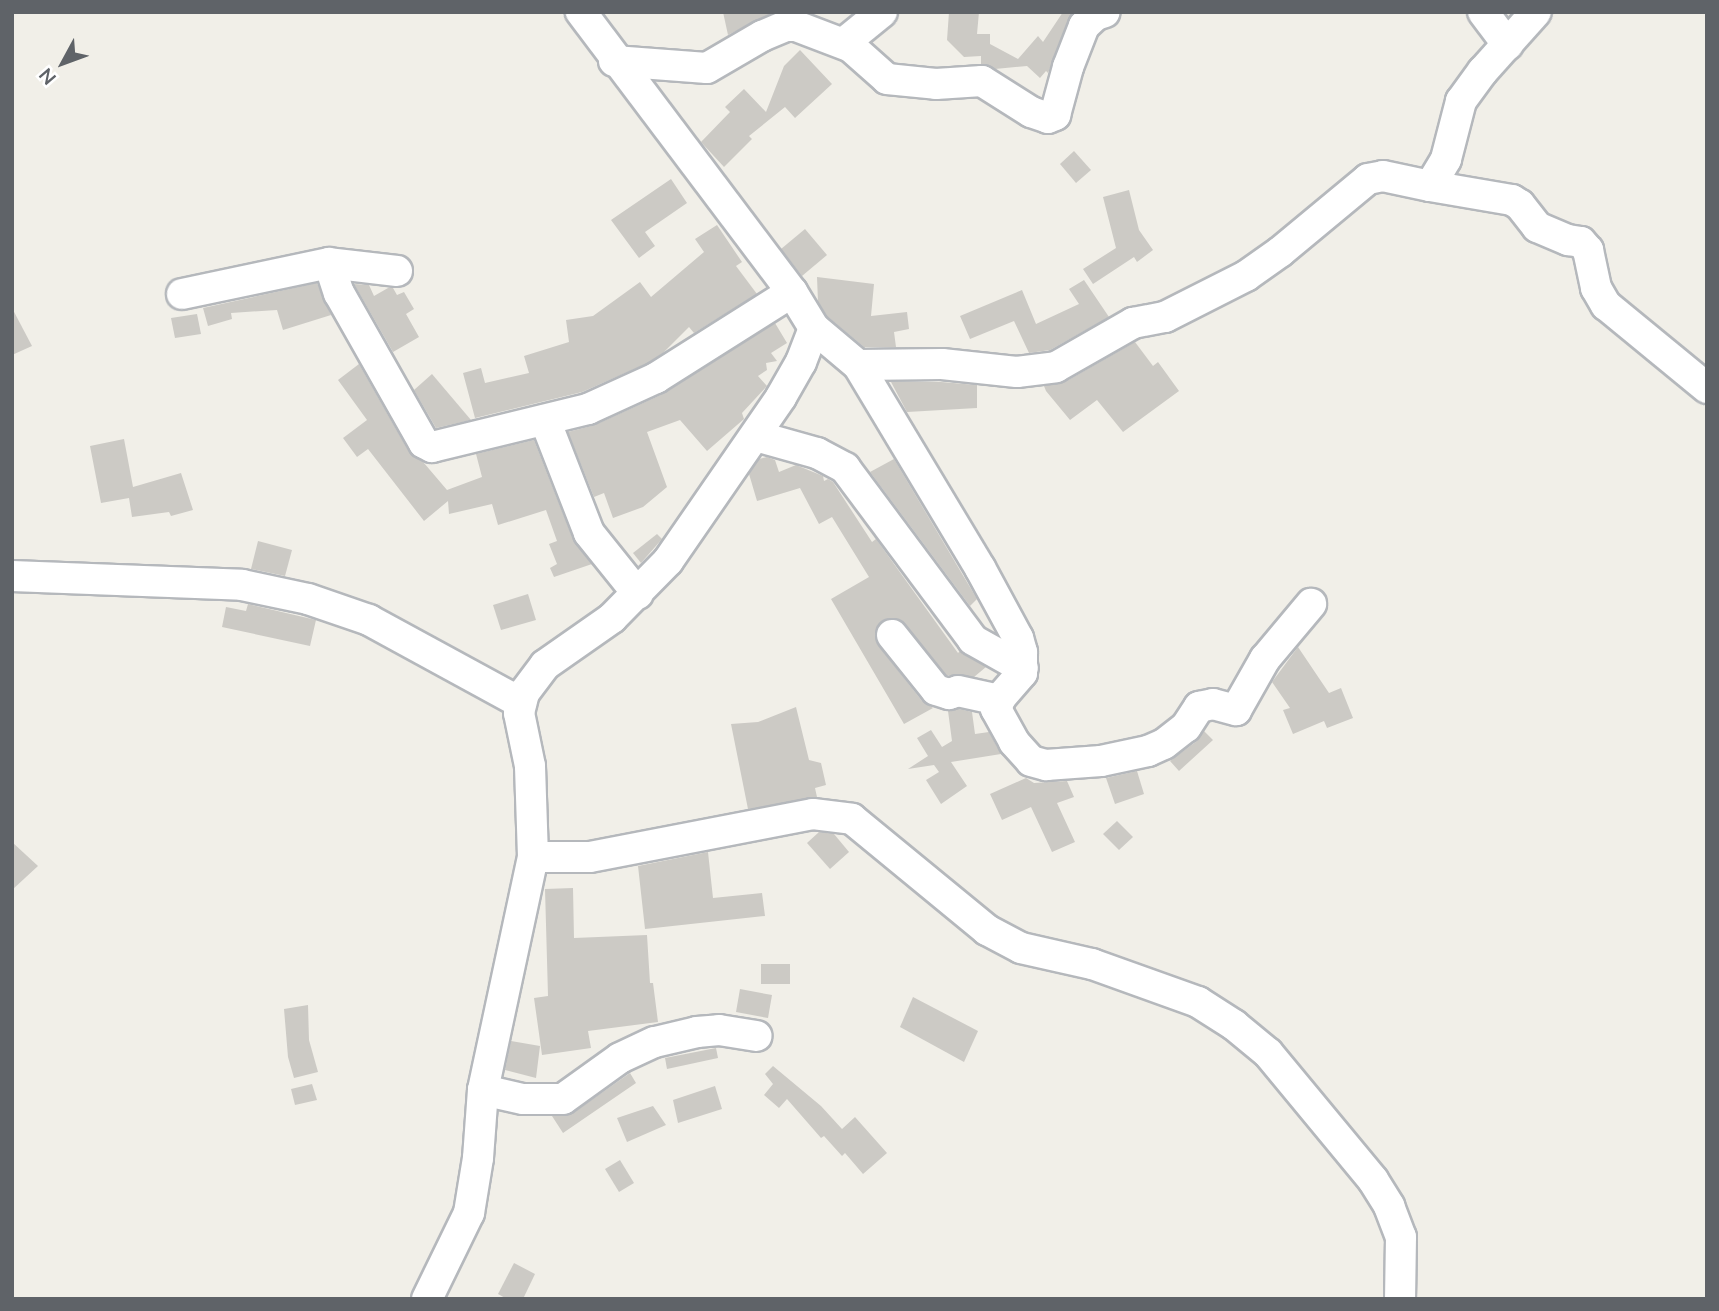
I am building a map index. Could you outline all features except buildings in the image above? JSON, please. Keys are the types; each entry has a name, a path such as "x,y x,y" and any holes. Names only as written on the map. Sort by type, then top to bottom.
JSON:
{"street":[{"path":"581,12 614,61 792,292 814,328 858,365 980,568 1018,638 1023,668 1019,678 999,700 998,713 1014,742 1036,763 1101,761 1149,751 1181,732 1199,707 1213,704 1236,710 1265,659 1311,604"},
{"path":"844,43 883,12"},
{"path":"614,61 707,68 762,36 786,26 809,30 844,43 887,79 936,84 982,80 1031,112 1048,118 1055,115 1084,26 1096,15 1105,12"},
{"path":"1483,12 1508,45"},
{"path":"1430,186 1446,159 1461,100 1536,12"},
{"path":"858,365 942,364 1017,372 1036,369 1045,371 1133,323 1165,317 1246,276 1280,252 1368,179 1382,176 1512,200 1520,205 1538,227 1584,244 1596,288 1606,305 1707,388"},
{"path":"329,263 339,293 427,446 588,409 656,378 792,292"},
{"path":"182,294 329,263 397,271"},
{"path":"427,1299 469,1213 478,1158 482,1090 533,857 532,787 519,713 527,685 545,665 612,618 668,561 756,436 801,362 814,328"},
{"path":"545,420 589,533 638,594"},
{"path":"756,436 817,453 839,464 860,485 930,586 973,640 1023,668"},
{"path":"12,576 242,585 308,599 369,620 521,703"},
{"path":"892,635 936,690 949,694 958,691 999,700"},
{"path":"533,857 590,857 813,814 852,819 987,930 1021,948 1092,964 1198,1002 1234,1025 1268,1053 1373,1180 1389,1206 1401,1237 1400,1299"},
{"path":"482,1090 523,1099 563,1099 620,1058 655,1042 719,1030 757,1036"}]}
